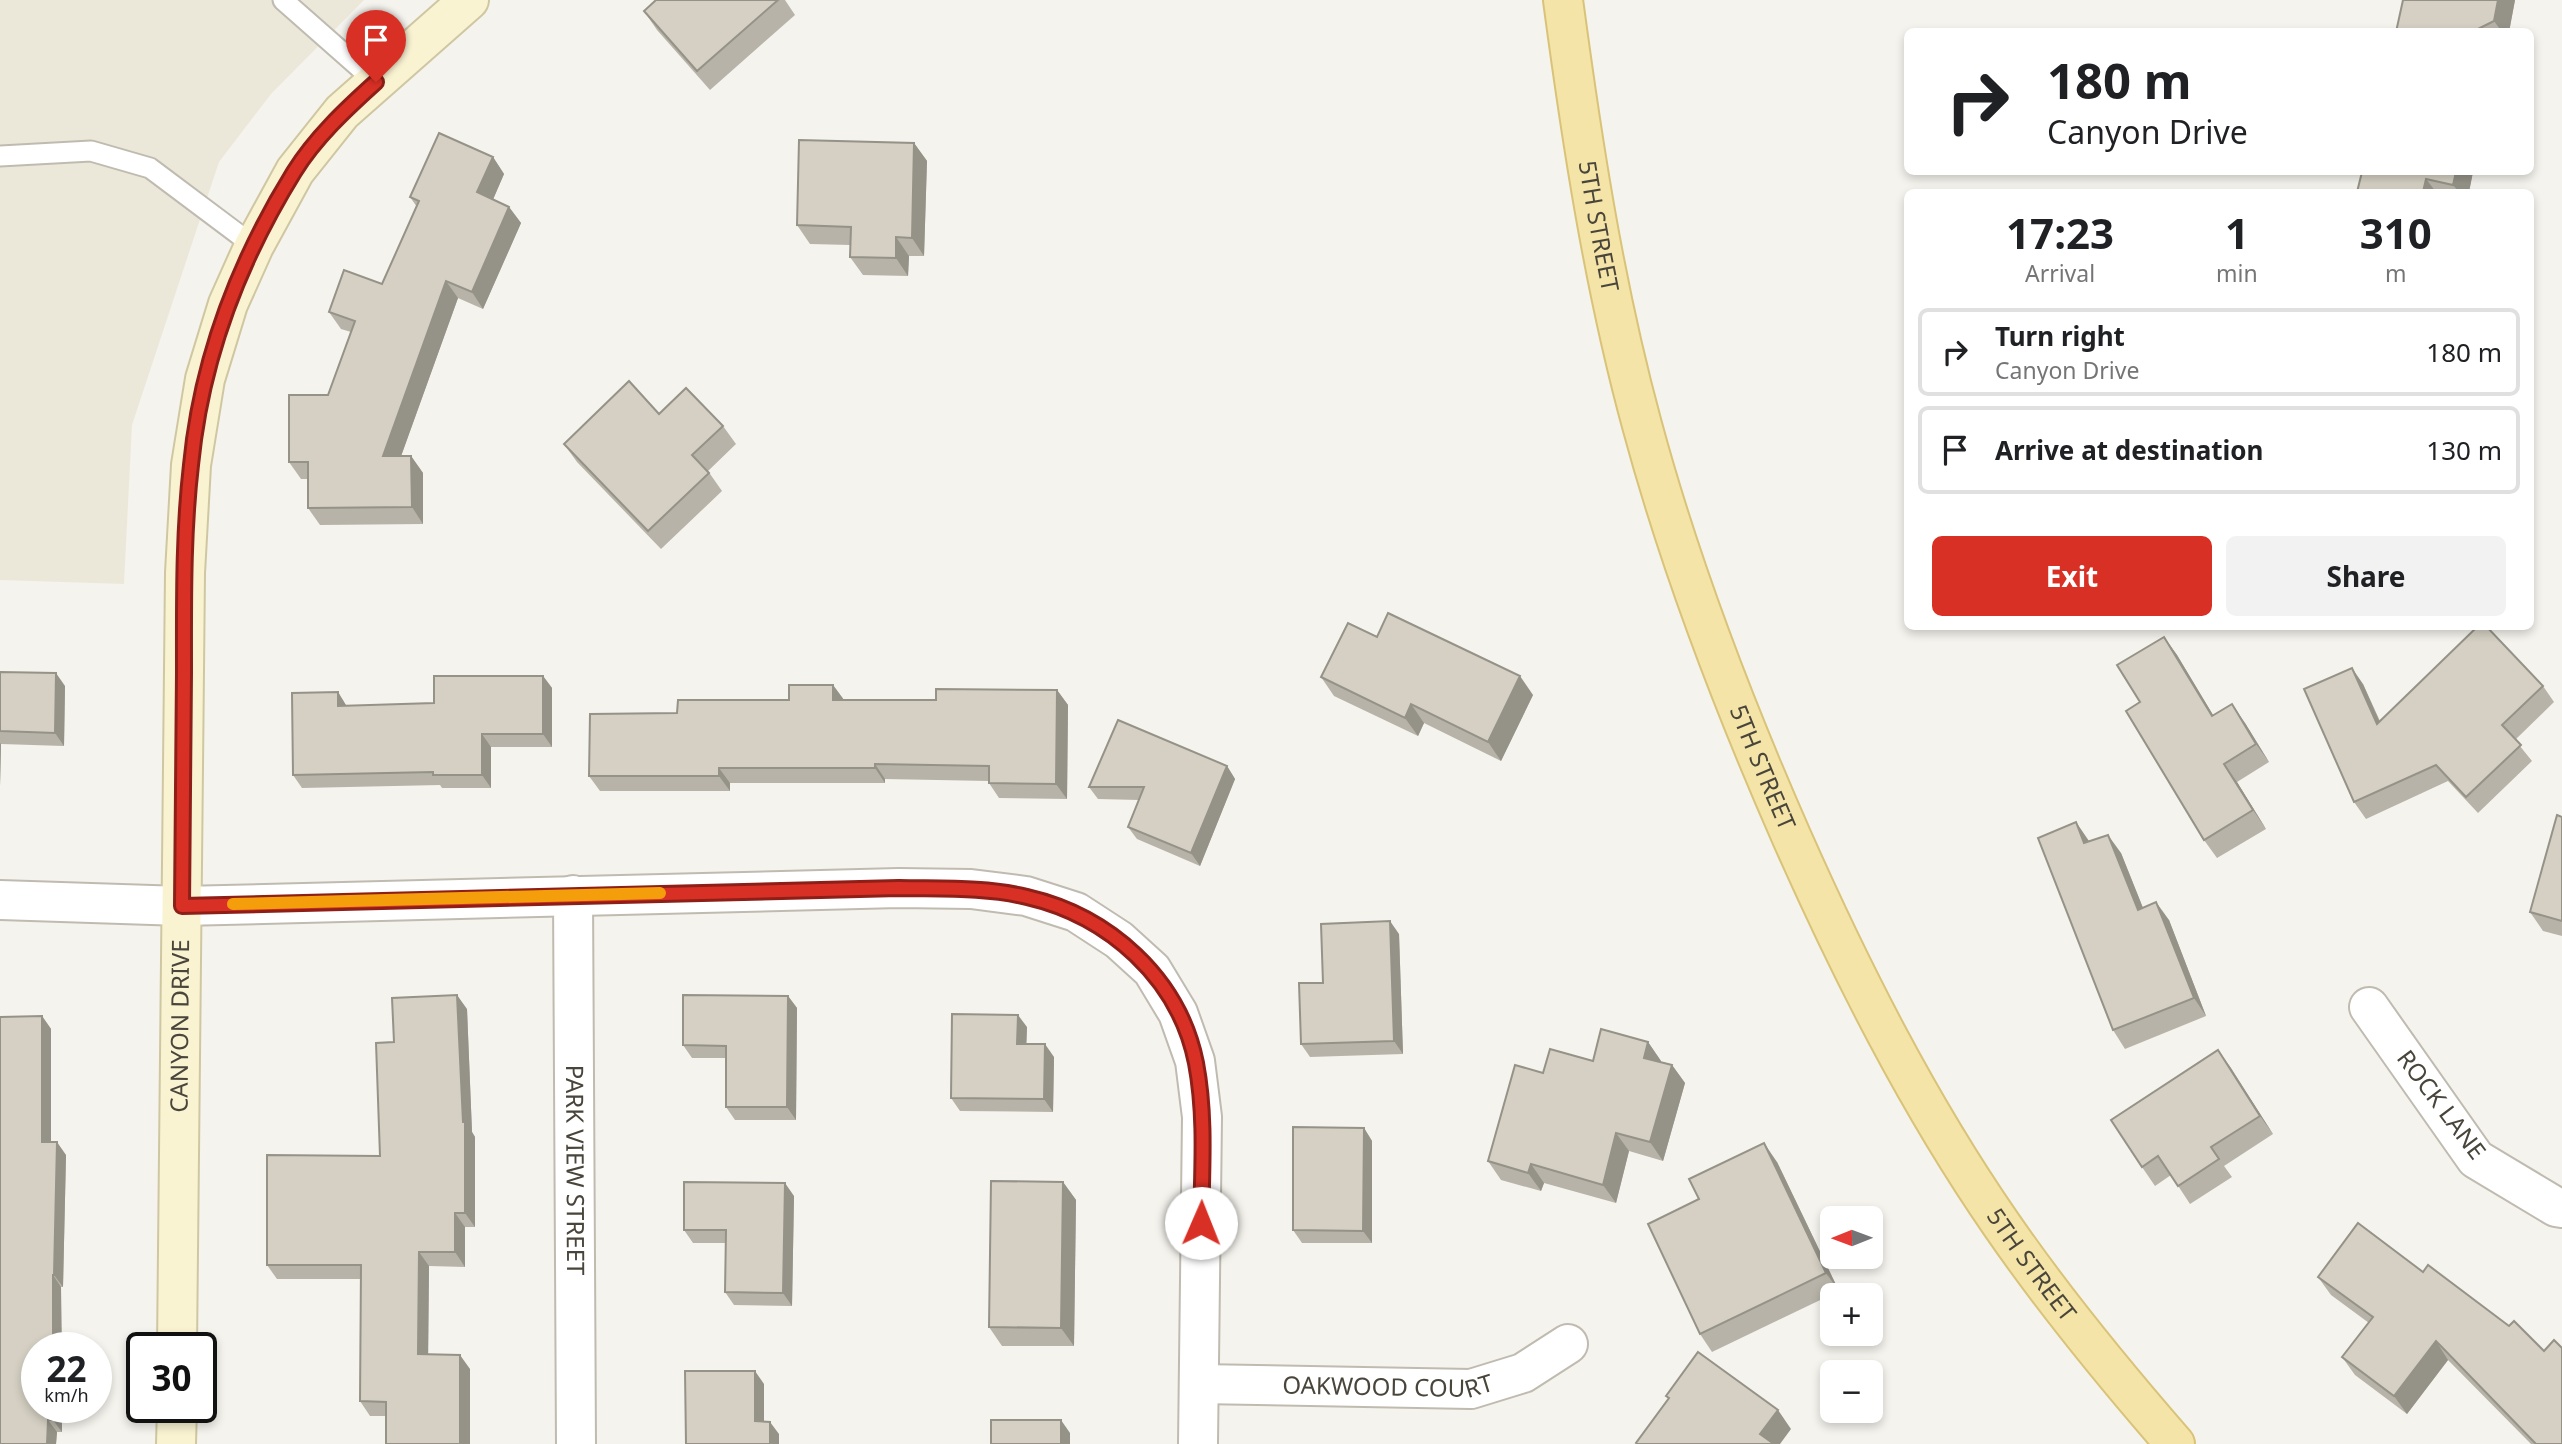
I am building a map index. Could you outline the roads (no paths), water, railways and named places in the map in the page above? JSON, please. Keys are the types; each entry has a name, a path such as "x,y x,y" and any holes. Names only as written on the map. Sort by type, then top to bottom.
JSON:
{"main road":[{"name":"5TH STREET","path":"1563,0 1592,196 1642,424 1676,537 1725,679 1764,776 1836,934 1873,1008 1935,1119 2001,1224 2110,1367 2175,1444"}],"street":[{"name":"CANYON DRIVE","path":"177,1332 185,573 191,465 205,379 228,304 254,246 295,171 342,113 469,0"},
{"path":"0,900 182,906 899,888 971,889 1026,896 1076,912 1119,940 1152,970 1178,1013 1195,1061 1202,1117 1198,1444"},
{"name":"PARK VIEW STREET","path":"573,895 576,1444"},
{"name":"ROCK LANE","path":"2369,1007 2476,1159 2556,1207 2562,1208"},
{"name":"OAKWOOD COURT","path":"1199,1384 1471,1389 1523,1373 1568,1344"},
{"path":"176,1444 177,1423"}],"lane":[{"path":"283,0 376,82"},
{"path":"0,156 91,151 150,168 254,246"}]}
